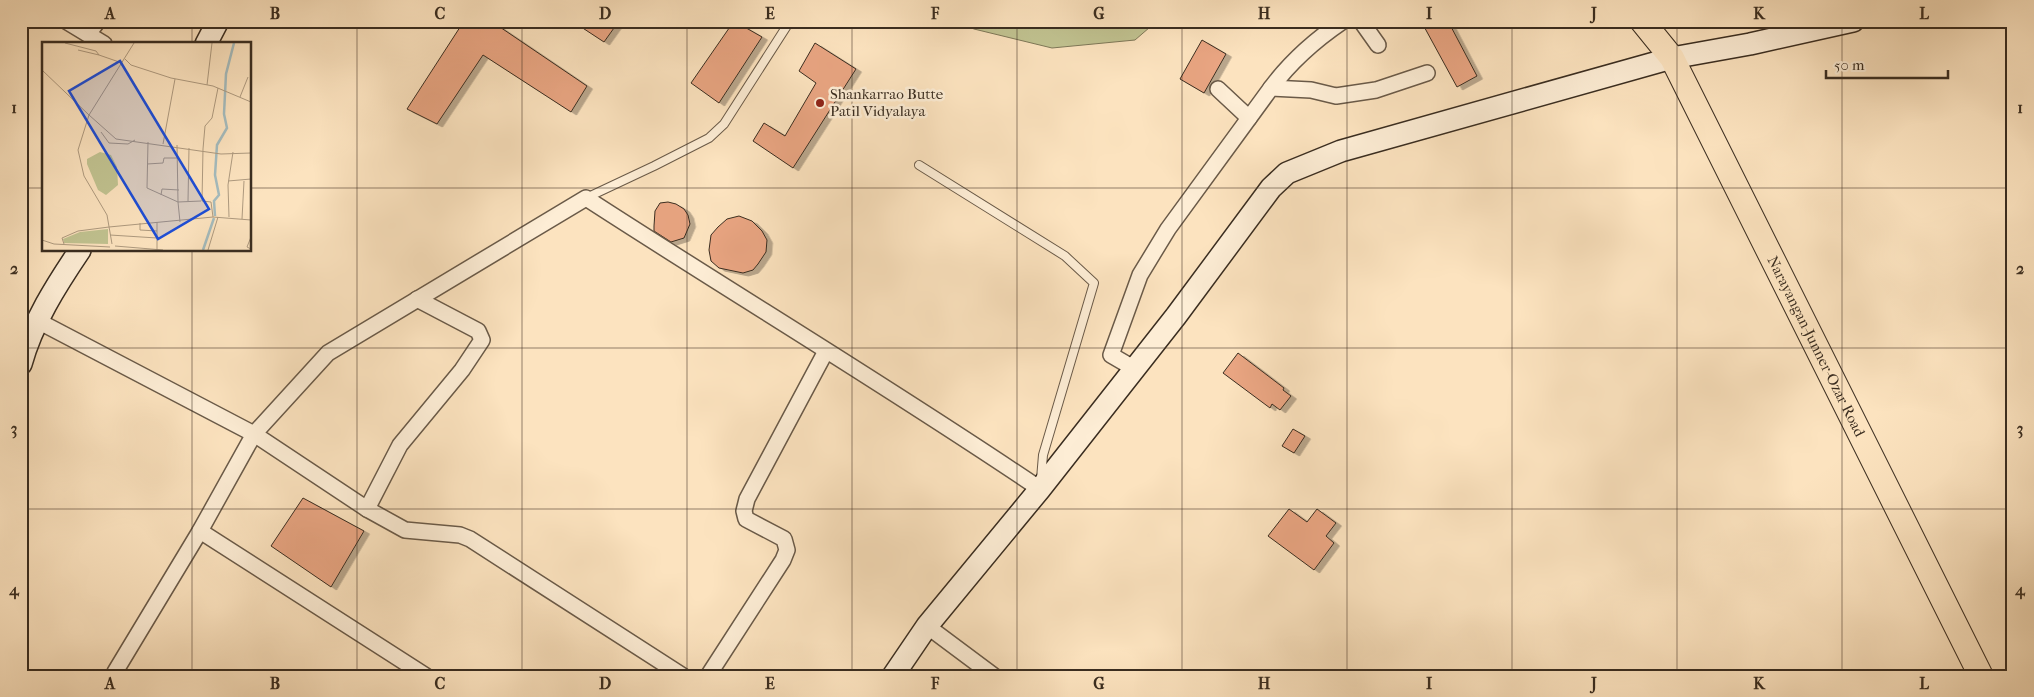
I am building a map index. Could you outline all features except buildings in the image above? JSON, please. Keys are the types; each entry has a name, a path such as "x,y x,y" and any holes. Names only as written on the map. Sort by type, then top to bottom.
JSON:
{"main road":[{"name":"Narayangan-Junner-Ozar Road","path":"1642,21 1672,58 1982,676"}],"street":[{"path":"66,21 101,42"},
{"path":"88,34 98,21"},
{"path":"207,42 218,21"},
{"path":"1135,369 1111,355 1140,275 1168,229 1286,67 1325,33 1343,21"},
{"path":"1360,21 1378,45"},
{"path":"892,676 927,626 1040,489 1176,316 1271,188 1287,173 1341,151 1672,58 1750,44 1853,21"},
{"path":"1271,88 1311,90 1336,96 1376,90 1427,73"},
{"path":"1218,89 1249,118"},
{"path":"116,674 200,531 254,434 328,353 586,198 695,269 933,418 1040,489"},
{"path":"21,364 38,321 65,272 79,251"},
{"path":"367,509 400,445 462,370 482,340 478,331 417,299"},
{"path":"38,321 254,434 367,509 405,530 460,535 470,538 683,676"},
{"path":"708,676 783,560 787,550 784,539 746,519 744,511 748,499 826,351"},
{"path":"200,531 426,676"},
{"path":"927,626 994,676"}],"lane":[{"path":"586,198 709,138 724,124 790,21"},
{"path":"919,165 1065,256 1094,283 1043,455 1040,489"}],"green space":[{"path":"956,21 1157,21 1135,40 1052,48 974,29"}],"place":[{"name":"Shankarrao Butte Patil Vidyalaya","path":"820,103"}]}
